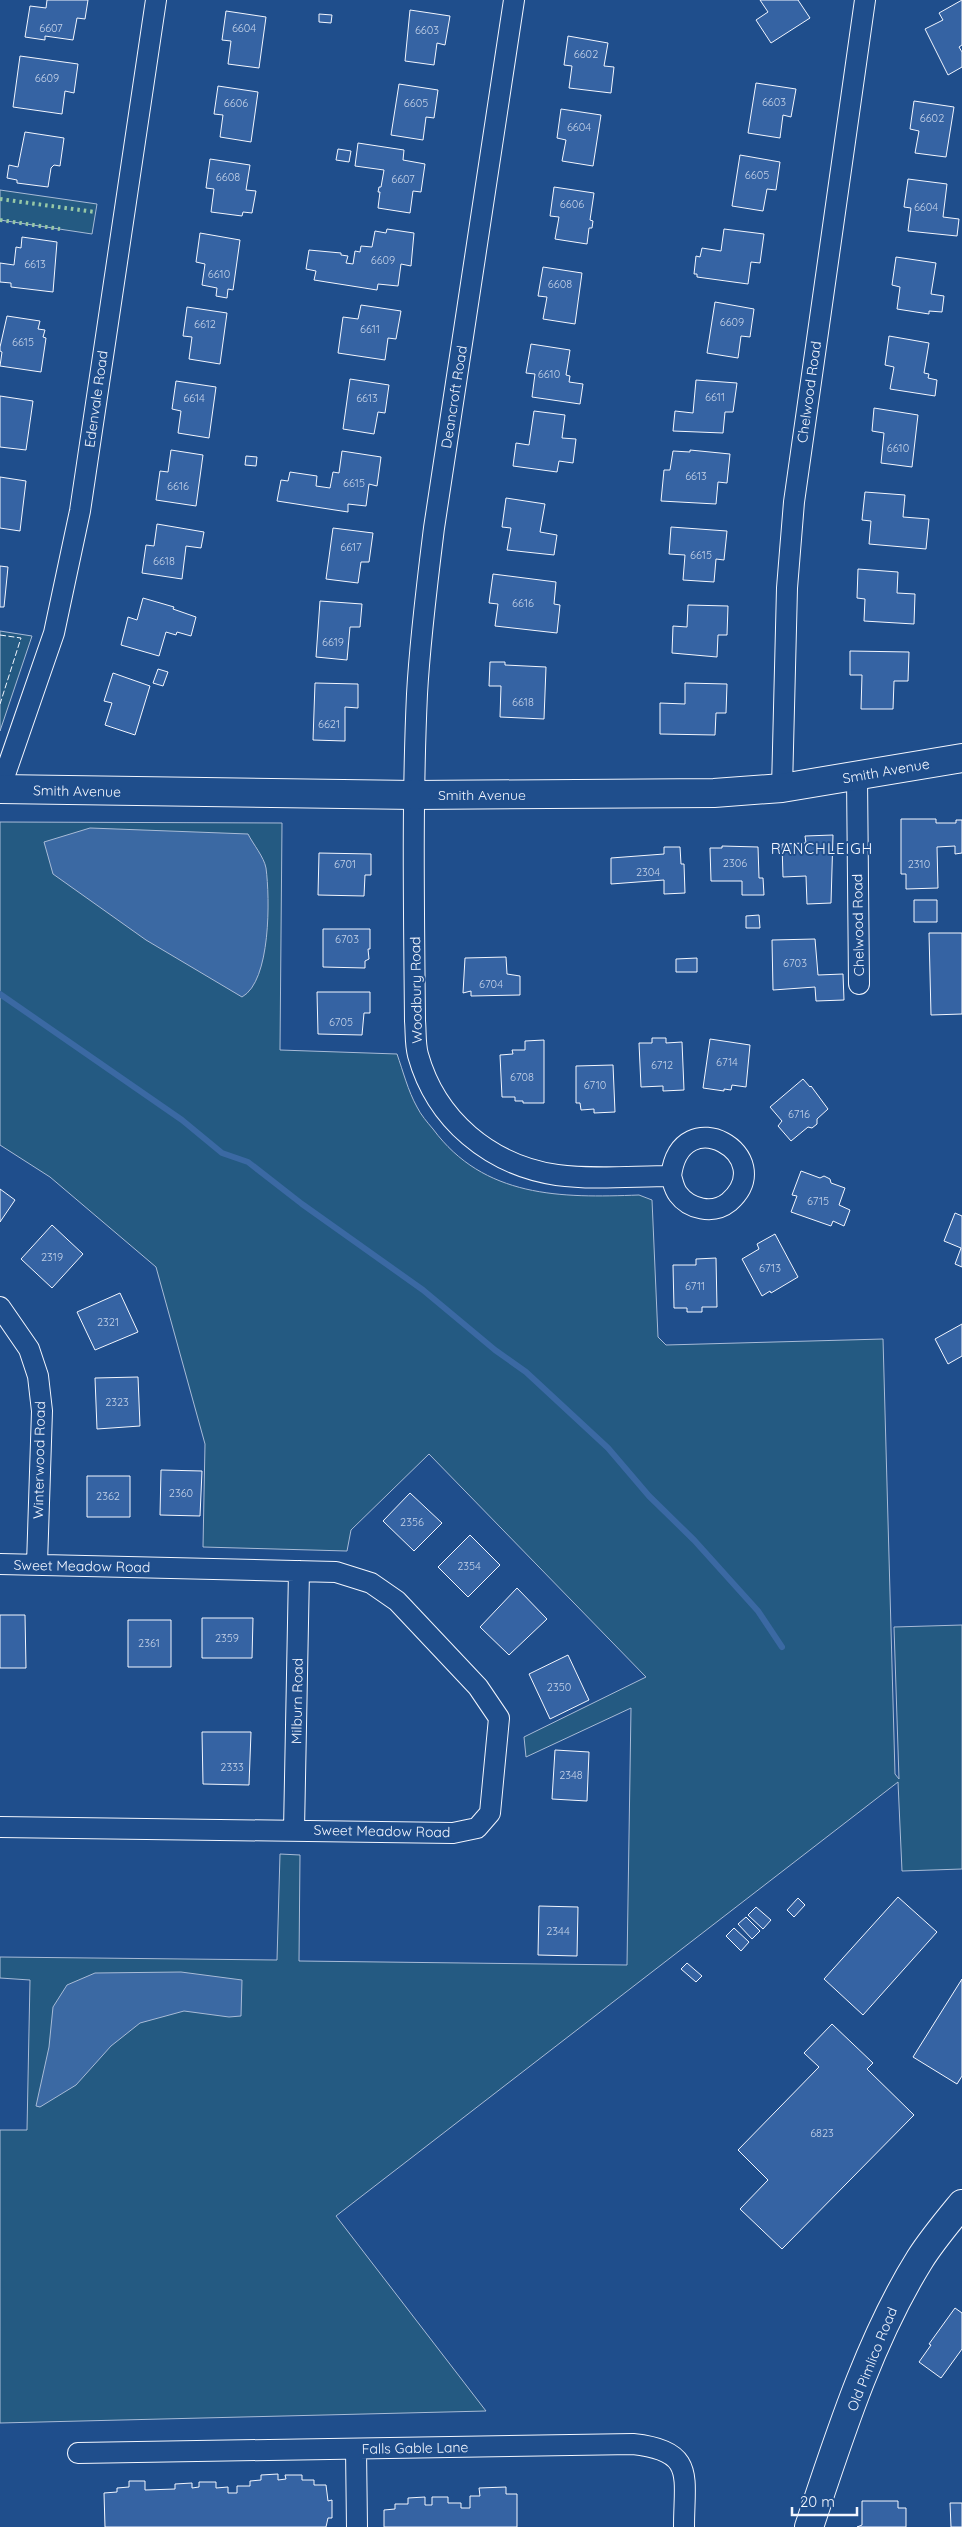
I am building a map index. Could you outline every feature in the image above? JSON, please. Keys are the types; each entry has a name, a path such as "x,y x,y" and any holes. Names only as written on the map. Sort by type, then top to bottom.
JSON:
{"main road":[{"name":"Smith Avenue","path":"0,790 414,795 634,795 782,788 962,758"},
{"name":"Old Pimlico Road","path":"809,2527 871,2355 894,2305 920,2257 962,2204"}],"street":[{"name":"Edenvale Road","path":"0,790 54,633 67,578 80,511 156,0"},
{"name":"Deancroft Road","path":"414,795 417,693 432,537 514,0"},
{"name":"Chelwood Road","path":"782,788 787,588 794,502 865,0"},
{"name":"Chelwood Road","path":"857,777 859,984"},
{"name":"Woodbury Road","path":"414,795 415,1021 418,1054 431,1088 449,1117 475,1142 500,1158 535,1170 557,1175 672,1176"},
{"name":"Winterwood Road","path":"0,1307 29,1350 38,1376 42,1411 37,1564"},
{"name":"Sweet Meadow Road","path":"0,1564 336,1572 371,1583 397,1601 478,1687 499,1718 490,1814 477,1828 453,1833 0,1827"},
{"name":"Milburn Road","path":"294,1830 299,1571"},
{"name":"Falls Gable Lane","path":"78,2454 634,2444 656,2447 672,2453 681,2464 684,2477 684,2527"},
{"path":"356,2450 357,2527"}],"shaded area":[{"path":"0,190 97,204 92,234 0,220"},
{"path":"0,631 32,636 0,731"},
{"path":"0,822 282,823 280,1050 397,1054 411,1094 422,1116 453,1152 476,1169 500,1181 526,1189 553,1194 581,1196 639,1195 652,1200 658,1337 666,1345 883,1339 895,1774 899,1779 894,1627 962,1625 962,1869 902,1871 898,1782 336,2216 486,2411 0,2423 0,2130 27,2130 30,1980 0,1978 0,1957 277,1960 280,1854 300,1855 299,1961 627,1965 631,1708 526,1757 524,1737 646,1677 429,1454 351,1530 347,1551 203,1547 205,1444 156,1267 50,1177 0,1145"},
{"path":"90,828 248,834 265,864 268,899 268,918 263,957 259,974 252,988 242,997 146,940 53,874 44,842"},
{"path":"181,1972 242,1980 241,2016 229,2017 184,2011 140,2023 111,2046 76,2085 40,2107 36,2106 49,2047 53,2007 67,1985 95,1973"}],"building":[{"path":"47,0 88,0 85,19 77,18 73,40 45,36 45,40 25,37 30,6 46,8"},
{"path":"760,0 798,0 810,18 771,43 756,20 768,12"},
{"path":"962,0 962,45 959,47 962,52 962,67 948,75 925,29 943,20 939,13"},
{"path":"410,10 450,16 445,45 437,43 434,65 405,61"},
{"path":"226,11 266,17 259,68 228,64 231,41 222,40"},
{"path":"319,14 332,15 331,23 319,22"},
{"path":"568,36 608,43 604,66 614,67 611,93 569,88 572,66 564,65"},
{"path":"20,56 78,64 74,93 65,91 62,114 13,107"},
{"path":"756,83 796,89 791,117 783,115 780,138 748,133"},
{"path":"399,84 438,90 434,118 426,117 423,140 391,135"},
{"path":"218,86 258,92 251,142 220,137 223,115 214,114"},
{"path":"914,101 954,107 946,157 915,153 919,131 910,129"},
{"path":"561,109 601,115 593,166 562,161 566,140 557,138"},
{"path":"25,132 64,138 60,166 54,165 51,168 48,187 17,183 17,180 7,178 9,165 18,167"},
{"path":"358,143 404,150 403,160 425,164 421,192 413,191 410,213 378,208 380,192 378,192 379,187 381,187 384,170 355,166"},
{"path":"338,149 351,151 349,162 336,160"},
{"path":"740,155 780,162 776,190 767,189 763,211 732,206"},
{"path":"210,159 250,165 246,190 256,191 252,213 243,212 242,216 211,212 214,189 206,188"},
{"path":"908,179 947,184 943,217 959,219 957,236 908,231 911,208 904,207"},
{"path":"554,187 594,193 590,220 593,221 592,228 589,228 587,244 555,239 559,217 550,216"},
{"path":"387,229 414,233 411,266 401,264 398,286 378,284 377,290 314,280 316,271 306,269 309,250 341,253 341,255 348,256 346,263 353,264 355,251 360,252 361,246 372,247 375,231 386,233"},
{"path":"724,229 764,234 760,263 751,262 748,284 697,277 697,274 694,274 696,256 700,257 702,248 721,251"},
{"path":"200,233 240,240 233,290 228,289 227,298 216,296 217,288 202,285 205,264 196,262"},
{"path":"22,237 57,242 53,292 11,287 11,283 0,282 0,263 14,265 16,247 21,248"},
{"path":"896,257 936,263 931,294 944,296 942,312 929,311 929,314 897,309 900,287 892,285"},
{"path":"543,267 582,273 575,324 543,319 547,297 538,296"},
{"path":"715,302 754,309 750,337 741,336 738,358 707,353"},
{"path":"361,305 401,311 396,339 388,338 385,360 338,353 343,317 358,319"},
{"path":"187,307 227,313 220,364 189,359 192,337 183,336"},
{"path":"7,316 40,321 38,329 45,330 43,337 46,338 41,372 0,366 2,352 0,347"},
{"path":"889,336 929,343 924,373 929,374 928,378 937,380 935,396 890,389 894,367 885,365"},
{"path":"531,344 570,350 566,375 570,376 569,382 583,384 580,404 532,397 535,374 526,373"},
{"path":"350,379 389,385 385,413 378,412 374,434 343,429"},
{"path":"696,380 737,383 733,412 725,412 723,433 673,431 675,411 693,413"},
{"path":"176,381 216,387 209,438 178,433 181,411 172,409"},
{"path":"0,396 33,401 26,450 0,447"},
{"path":"874,408 918,415 912,467 881,463 884,433 872,431"},
{"path":"534,411 565,415 562,438 576,439 573,463 559,461 557,472 513,466 516,443 529,445"},
{"path":"171,450 203,455 196,506 156,500 160,471 168,472"},
{"path":"690,450 730,454 727,483 718,482 716,504 661,501 664,470 670,470 673,451 690,452"},
{"path":"342,451 381,457 377,486 369,484 366,506 348,504 348,512 277,501 281,480 288,481 290,472 317,476 316,486 330,488 333,472 339,473"},
{"path":"246,456 257,457 256,466 245,465"},
{"path":"0,477 26,481 20,531 0,528"},
{"path":"865,492 905,495 903,517 929,519 926,549 869,544 871,521 862,520"},
{"path":"506,498 545,504 540,532 557,535 554,555 507,550 511,528 502,527"},
{"path":"157,524 204,532 201,548 186,546 182,579 142,573 146,545 154,546"},
{"path":"671,527 727,531 724,560 716,559 714,582 683,580 685,555 669,554"},
{"path":"333,528 373,533 369,562 361,562 358,583 326,579"},
{"path":"0,566 8,567 4,607 0,607"},
{"path":"858,569 898,572 897,593 915,594 914,624 864,621 865,599 857,598"},
{"path":"493,574 556,582 554,604 560,605 557,633 495,626 498,604 489,603"},
{"path":"143,598 174,607 173,609 196,617 191,636 177,632 176,635 166,632 159,656 121,645 128,617 137,620"},
{"path":"320,601 362,604 360,627 350,627 347,660 316,657"},
{"path":"688,605 728,606 727,635 718,635 717,657 672,653 673,626 687,627"},
{"path":"850,651 909,652 908,681 894,681 893,709 861,709 862,675 850,675"},
{"path":"490,662 505,662 505,665 546,667 544,719 500,717 501,686 489,686"},
{"path":"158,669 168,672 163,686 153,683"},
{"path":"113,673 150,686 135,735 105,725 112,703 104,701"},
{"path":"315,683 358,684 358,708 345,707 345,741 313,740"},
{"path":"685,683 727,684 726,713 716,713 715,735 660,734 660,703 685,704"},
{"path":"901,819 936,819 936,823 956,823 956,820 962,820 962,853 955,854 955,846 937,847 938,888 906,889 906,874 901,874"},
{"path":"833,835 831,903 807,904 806,876 783,877 782,844 806,843 805,836"},
{"path":"722,846 758,847 759,878 763,878 764,895 742,895 742,881 711,881 710,848 722,848"},
{"path":"664,847 680,847 681,864 684,864 685,893 664,894 664,880 611,884 611,858 664,854"},
{"path":"319,853 371,854 371,875 365,875 364,896 318,895"},
{"path":"914,900 937,900 937,922 914,922"},
{"path":"759,915 760,928 746,928 746,916"},
{"path":"323,929 370,929 369,959 365,961 365,968 323,967"},
{"path":"929,933 962,933 962,1014 931,1015"},
{"path":"815,939 818,975 843,974 844,1000 816,1001 815,987 773,990 772,940"},
{"path":"506,957 507,974 520,976 520,995 471,996 471,991 463,993 465,958"},
{"path":"697,958 697,972 676,972 676,959"},
{"path":"317,992 370,992 370,1013 364,1013 362,1035 318,1034"},
{"path":"652,1038 666,1038 666,1043 682,1042 684,1090 663,1091 663,1086 641,1087 639,1043 652,1043"},
{"path":"710,1039 750,1045 746,1087 732,1085 731,1090 724,1089 724,1091 703,1088"},
{"path":"544,1040 544,1103 523,1103 523,1101 515,1101 515,1097 502,1097 500,1055 513,1054 512,1050 525,1050 525,1041"},
{"path":"613,1065 615,1112 594,1113 594,1109 581,1110 580,1103 576,1103 576,1066"},
{"path":"803,1079 811,1086 828,1109 817,1119 817,1124 812,1128 808,1127 791,1141 778,1126 782,1121 770,1107"},
{"path":"801,1171 820,1178 824,1176 830,1179 831,1183 845,1188 839,1205 850,1210 844,1226 833,1221 831,1226 791,1212 797,1196 792,1195"},
{"path":"0,1189 15,1200 0,1222"},
{"path":"955,1213 962,1216 962,1267 955,1264 961,1248 944,1241"},
{"path":"52,1225 83,1254 52,1288 21,1259"},
{"path":"775,1234 798,1277 771,1293 770,1291 762,1296 742,1259 759,1249 757,1244"},
{"path":"716,1258 717,1307 702,1307 702,1312 687,1312 687,1308 674,1308 673,1265 696,1265 696,1259"},
{"path":"120,1293 138,1332 95,1350 77,1312"},
{"path":"962,1324 962,1356 948,1364 935,1339"},
{"path":"138,1377 140,1426 97,1429 95,1378"},
{"path":"161,1470 202,1471 200,1516 160,1515"},
{"path":"87,1476 130,1476 130,1517 87,1517"},
{"path":"410,1493 442,1523 414,1551 383,1521"},
{"path":"470,1535 500,1565 468,1597 438,1567"},
{"path":"517,1588 547,1619 509,1655 480,1627"},
{"path":"0,1615 25,1615 26,1668 0,1668"},
{"path":"202,1618 253,1618 252,1658 202,1658"},
{"path":"128,1620 171,1620 171,1667 128,1667"},
{"path":"568,1655 589,1700 550,1719 529,1674"},
{"path":"202,1732 251,1732 249,1785 203,1784"},
{"path":"555,1750 589,1752 587,1801 552,1799"},
{"path":"898,1897 937,1932 863,2015 824,1979"},
{"path":"798,1898 805,1905 794,1917 787,1910"},
{"path":"539,1906 578,1907 577,1956 538,1955"},
{"path":"756,1907 771,1920 763,1929 748,1915"},
{"path":"746,1917 760,1931 752,1939 738,1924"},
{"path":"734,1928 749,1942 741,1951 726,1936"},
{"path":"687,1963 702,1976 696,1982 681,1969"},
{"path":"962,1979 962,2076 957,2084 913,2057"},
{"path":"832,2024 873,2063 867,2069 914,2115 782,2249 740,2209 768,2180 738,2150 819,2067 804,2053"},
{"path":"955,2308 962,2313 962,2349 941,2378 919,2362 931,2345 929,2344"},
{"path":"278,2474 278,2480 286,2479 285,2475 302,2475 302,2480 314,2480 314,2485 326,2485 328,2501 332,2500 332,2518 328,2518 326,2527 105,2527 104,2493 117,2492 117,2488 129,2487 129,2481 145,2481 145,2490 175,2489 175,2484 192,2483 192,2488 199,2487 199,2482 216,2482 216,2488 228,2487 228,2493 237,2493 237,2486 250,2486 250,2481 261,2480 261,2475"},
{"path":"506,2487 506,2494 517,2494 517,2527 384,2527 384,2510 395,2509 395,2504 408,2504 408,2498 425,2497 425,2505 432,2505 432,2497 448,2497 448,2503 461,2503 461,2508 470,2508 470,2496 480,2496 479,2488"},
{"path":"862,2501 898,2501 898,2508 906,2508 906,2527 857,2527 862,2525"},
{"path":"950,2503 962,2503 962,2527 951,2527"}],"waterway":[{"path":"0,994 182,1120 222,1153 248,1162 302,1204 423,1290 495,1350 526,1372 608,1448 649,1496 694,1540 758,1611 782,1647"}],"hedge":[{"path":"0,199 95,212"},
{"path":"0,220 60,229"}],"fence":[{"path":"0,635 21,638 0,704"}],"district":[{"name":"RANCHLEIGH","path":"822,849"}]}
